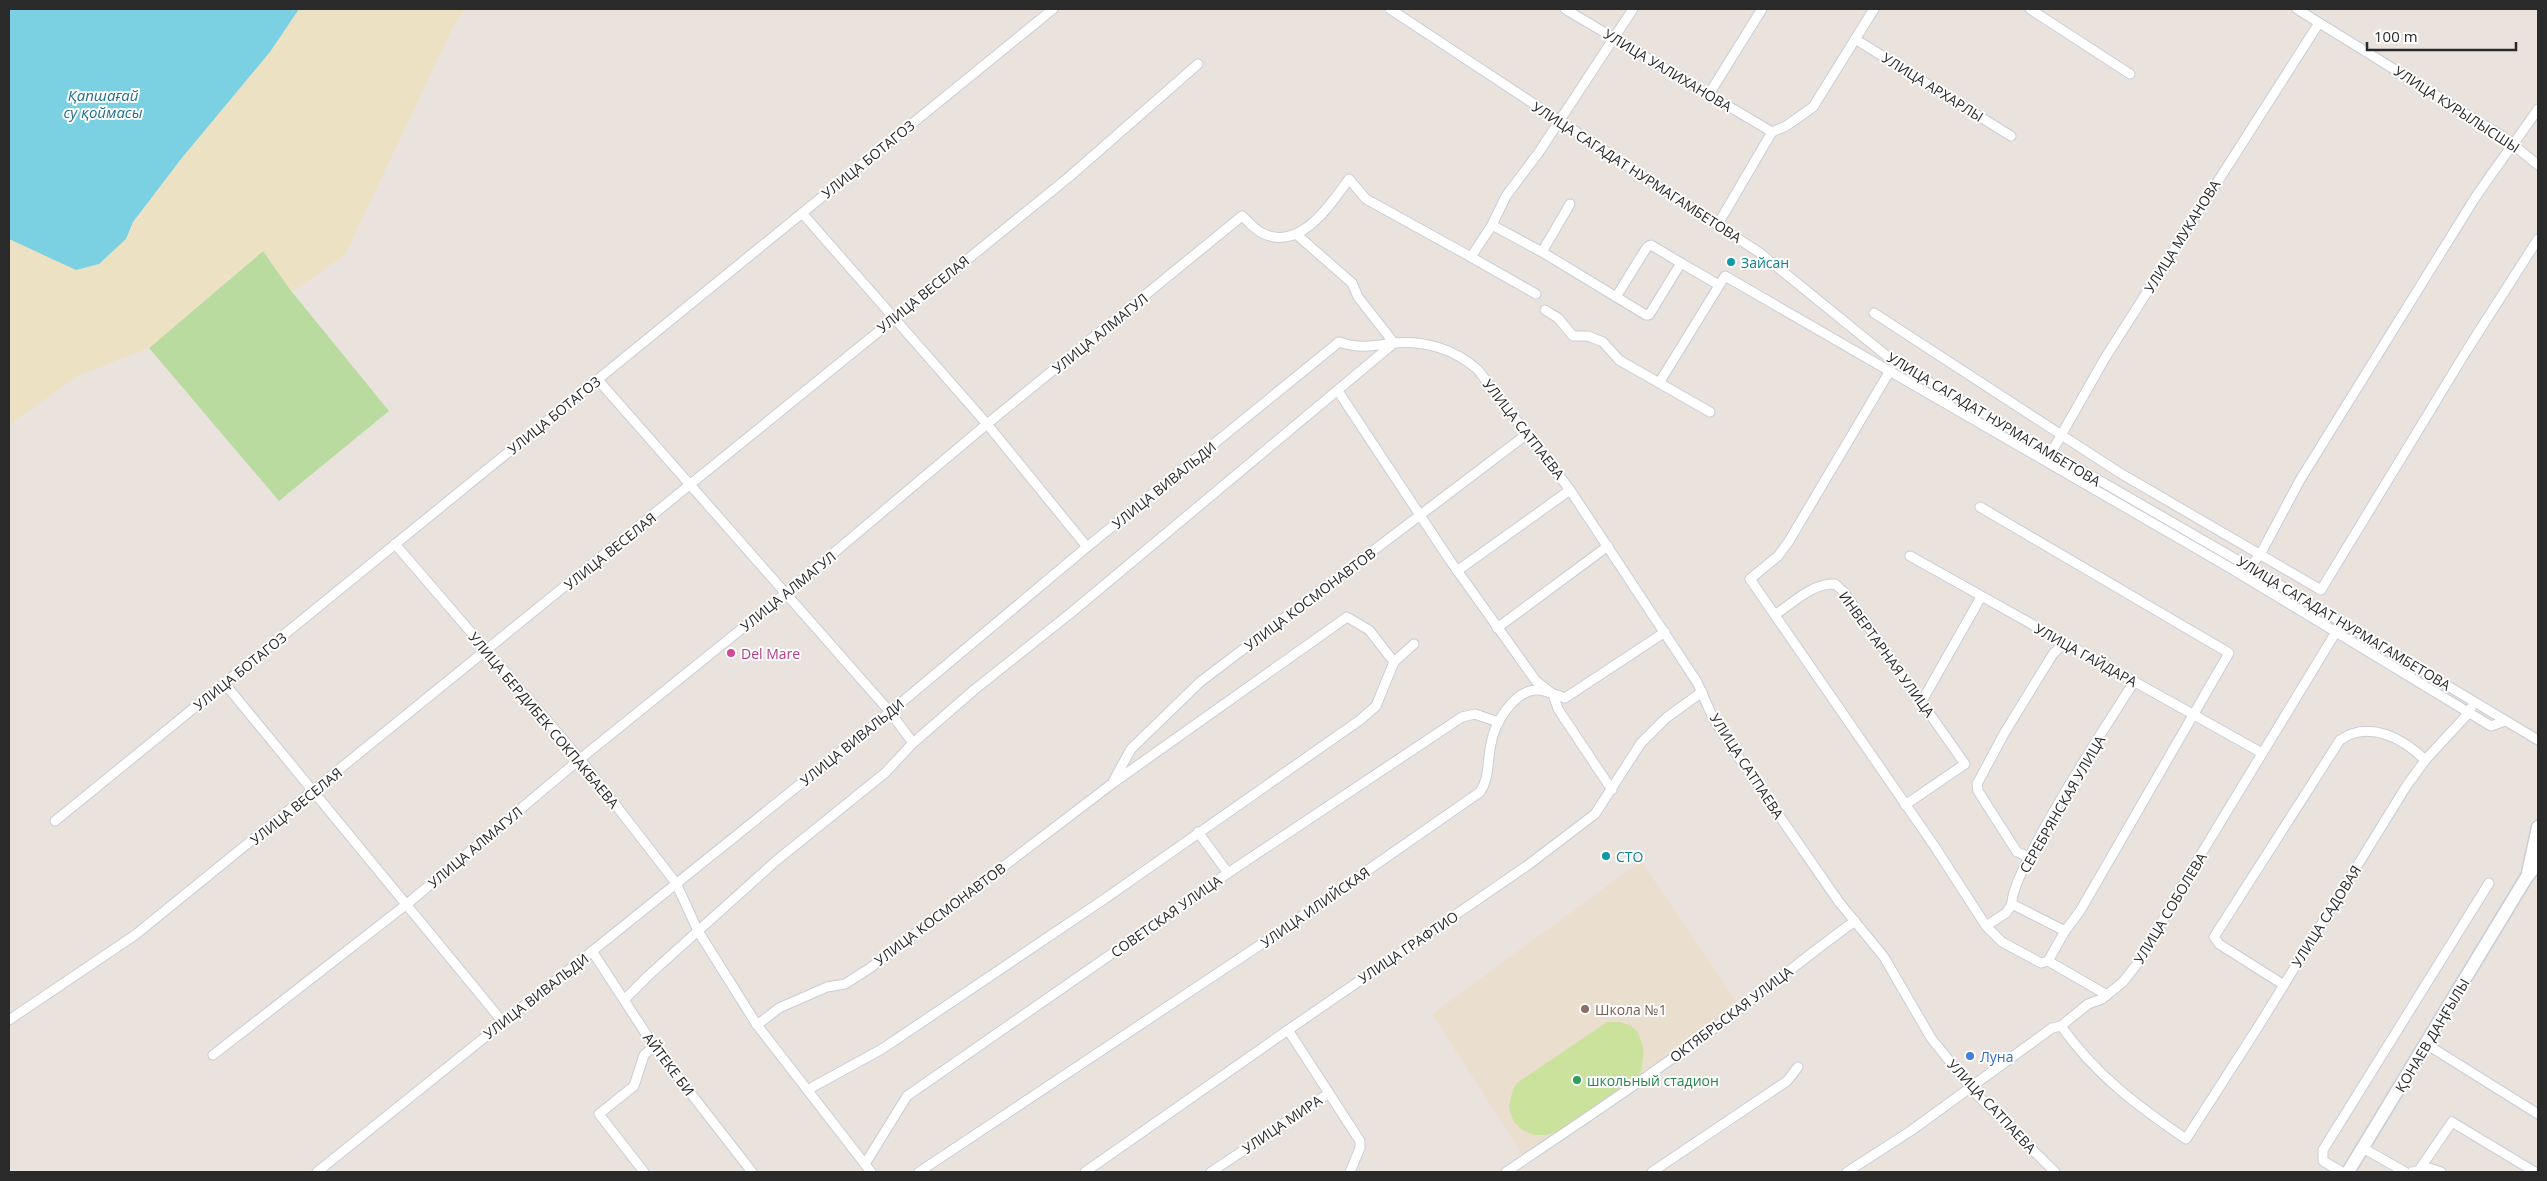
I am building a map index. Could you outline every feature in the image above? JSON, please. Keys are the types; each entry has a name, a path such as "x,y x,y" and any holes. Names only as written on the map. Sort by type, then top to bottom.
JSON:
{"main road":[{"path":"2538,827 2538,833"},
{"path":"2526,878 2538,827"},
{"path":"2526,878 2538,863"},
{"name":"ҚОНАЕВ ДАҢҒЫЛЫ","path":"2348,1172 2526,878"}],"street":[{"name":"УЛИЦА БОТАГОЗ","path":"55,821 1053,9"},
{"name":"УЛИЦА САГАДАТ НУРМАГАМБЕТОВА","path":"1390,9 1434,40 1718,224 1787,273 1895,362 2342,621 2538,740"},
{"name":"УЛИЦА УАЛИХАНОВА","path":"1565,9 1772,132"},
{"path":"1471,257 1492,225 1506,196 1560,120 1633,9"},
{"path":"1709,94 1762,9"},
{"path":"1718,224 1772,132 1786,126 1813,107 1874,9"},
{"path":"2030,9 2130,74"},
{"name":"УЛИЦА КУРЫЛЫСШЫ","path":"2297,9 2514,145 2538,165"},
{"name":"УЛИЦА МУКАНОВА","path":"2051,453 2140,302 2319,23"},
{"name":"УЛИЦА АРХАРЛЫ","path":"1855,39 2011,136"},
{"name":"УЛИЦА ВЕСЕЛАЯ","path":"9,1020 135,936 691,486 894,317 1068,177 1198,64"},
{"path":"2250,567 2260,553 2300,480 2495,166 2514,145 2538,109"},
{"path":"624,1000 649,975 777,860 885,773 913,743 974,690 1080,605 1394,343 1358,297 1352,282 1296,234 1303,231 1327,209 1349,179 1366,199 1536,294"},
{"path":"1542,252 1570,204"},
{"path":"802,213 988,424 1087,547"},
{"name":"УЛИЦА АЛМАГУЛ","path":"213,1055 407,904 580,758 786,594 988,424 1242,216 1260,232 1276,238 1296,234"},
{"path":"1492,225 1542,252 1646,315 1649,315 1680,263"},
{"path":"1874,313 2120,473 2321,590 2435,402 2538,239"},
{"path":"1616,297 1647,247 1651,245 1719,285"},
{"path":"1660,383 1725,276 2336,631 2491,726 2505,721"},
{"path":"1545,310 1558,318 1573,336 1588,336 1603,342 1619,360 1710,412"},
{"name":"УЛИЦА ВИВАЛЬДИ","path":"317,1172 502,1021 592,952 890,712 1087,547 1339,342 1360,348 1394,343"},
{"name":"УЛИЦА САТПАЕВА","path":"1394,343 1420,342 1464,357 1478,370 1570,490 1608,546 1702,692 1713,718 1734,752 1839,902 1884,957 1931,1038 1971,1088 2055,1172"},
{"path":"1895,362 1789,542 1778,556 1750,579 1986,926 2002,942 2041,963 2048,961 2065,931 2080,911 2229,653 1980,507"},
{"path":"598,380 890,712 913,743"},
{"path":"1338,391 1497,628 1536,681 1553,694 1558,709 1612,790"},
{"name":"УЛИЦА КОСМОНАВТОВ","path":"1113,783 1131,749 1200,682 1527,434"},
{"path":"1457,571 1570,490"},
{"name":"УЛИЦА БЕРДИБЕК СОКПАКБАЕВА","path":"395,544 580,758 676,883 698,931 757,1024 809,1089 868,1168"},
{"path":"1497,628 1608,546"},
{"name":"УЛИЦА ГАЙДАРА","path":"1910,556 2064,644 2262,753"},
{"name":"ИНВЕРТАРНАЯ УЛИЦА","path":"1775,615 1809,592 1822,586 1835,584 1844,592 1922,701 1965,764 1905,805"},
{"path":"1922,701 1982,597"},
{"name":"УЛИЦА КОСМОНАВТОВ","path":"757,1024 779,1008 826,988 844,984 870,968 1113,783 1347,617 1369,630 1394,662"},
{"name":"УЛИЦА СОБОЛЕВА","path":"1971,1088 2088,1004 2107,995 2123,982 2140,960 2342,621"},
{"name":"УЛИЦА ИЛИЙСКАЯ","path":"919,1172 1273,936 1480,792 1487,779 1490,745 1498,722 1512,704 1528,692 1536,689 1565,698 1665,632"},
{"path":"809,1089 882,1049 1103,900 1360,720 1376,706 1394,662 1414,644"},
{"path":"2029,857 2017,852 1978,791 1977,784 2010,724 2053,654 2064,644"},
{"name":"СЕРЕБРЯНСКАЯ УЛИЦА","path":"2012,904 2014,889 2029,857 2134,682"},
{"path":"225,684 502,1021"},
{"name":"УЛИЦА ГРАФТИО","path":"1085,1172 1528,865 1595,814 1641,743 1666,718 1702,692"},
{"name":"УЛИЦА САДОВАЯ","path":"2057,1027 2117,1089 2137,1106 2186,1139 2284,985 2407,785 2425,760 2469,712 2475,701"},
{"name":"СОВЕТСКАЯ УЛИЦА","path":"868,1168 907,1096 1228,873 1462,717 1475,714 1498,722"},
{"path":"2284,985 2219,944 2214,937 2272,843 2335,747 2351,733 2378,732 2394,736 2412,747 2425,760"},
{"name":"УЛИЦА САГАДАТ НУРМАГАМБЕТОВА","path":"2525,733 2538,748"},
{"path":"1198,832 1228,873"},
{"path":"2342,1172 2323,1161 2321,1157 2322,1150 2489,883"},
{"path":"1986,926 2006,913 2012,904 2065,931"},
{"name":"ОКТЯБРЬСКАЯ УЛИЦА","path":"1506,1172 1673,1059 1760,994 1808,954 1855,921"},
{"name":"АЙТЕКЕ БИ","path":"592,952 654,1046 752,1172"},
{"path":"2048,961 2107,995"},
{"path":"1288,1030 1360,1141 1360,1148 1350,1172"},
{"path":"2426,1044 2538,1114"},
{"path":"644,1172 599,1114 634,1086 644,1055 654,1046"},
{"path":"1652,1172 1787,1081 1798,1067"},
{"path":"1847,1172 1912,1130 1971,1088"},
{"name":"УЛИЦА МИРА","path":"1211,1172 1328,1094"},
{"path":"2416,1171 2452,1122 2535,1172"},
{"path":"2363,1148 2405,1172"},
{"path":"2416,1171 2429,1168 2442,1172"}],"shaded area":[{"name":"Школа №1","path":"1641,861 1738,1004 1693,1040 1523,1156 1432,1014"}],"green space":[{"path":"263,251 292,292 389,411 279,501 149,348"},
{"name":"школьный стадион","path":"1607,1022 1620,1022 1631,1026 1638,1032 1644,1050 1641,1071 1637,1078 1559,1131 1547,1135 1534,1135 1522,1130 1514,1122 1509,1106 1513,1089 1517,1083"}],"sand":[{"path":"299,9 465,9 454,25 345,255 292,292 263,251 149,348 78,376 9,425 9,239 76,270 126,239 133,222 181,159 270,52"}],"water":[{"name":"Қапшағай су қоймасы","path":"9,9 299,9 270,52 181,159 133,222 126,239 99,264 76,270 9,239"}],"place":[{"name":"Зайсан","path":"1731,262"},
{"name":"Del Mare","path":"731,653"},
{"name":"СТО","path":"1606,856"},
{"name":"Школа №1","path":"1585,1009"},
{"name":"Луна","path":"1970,1056"},
{"name":"школьный стадион","path":"1577,1080"}]}
